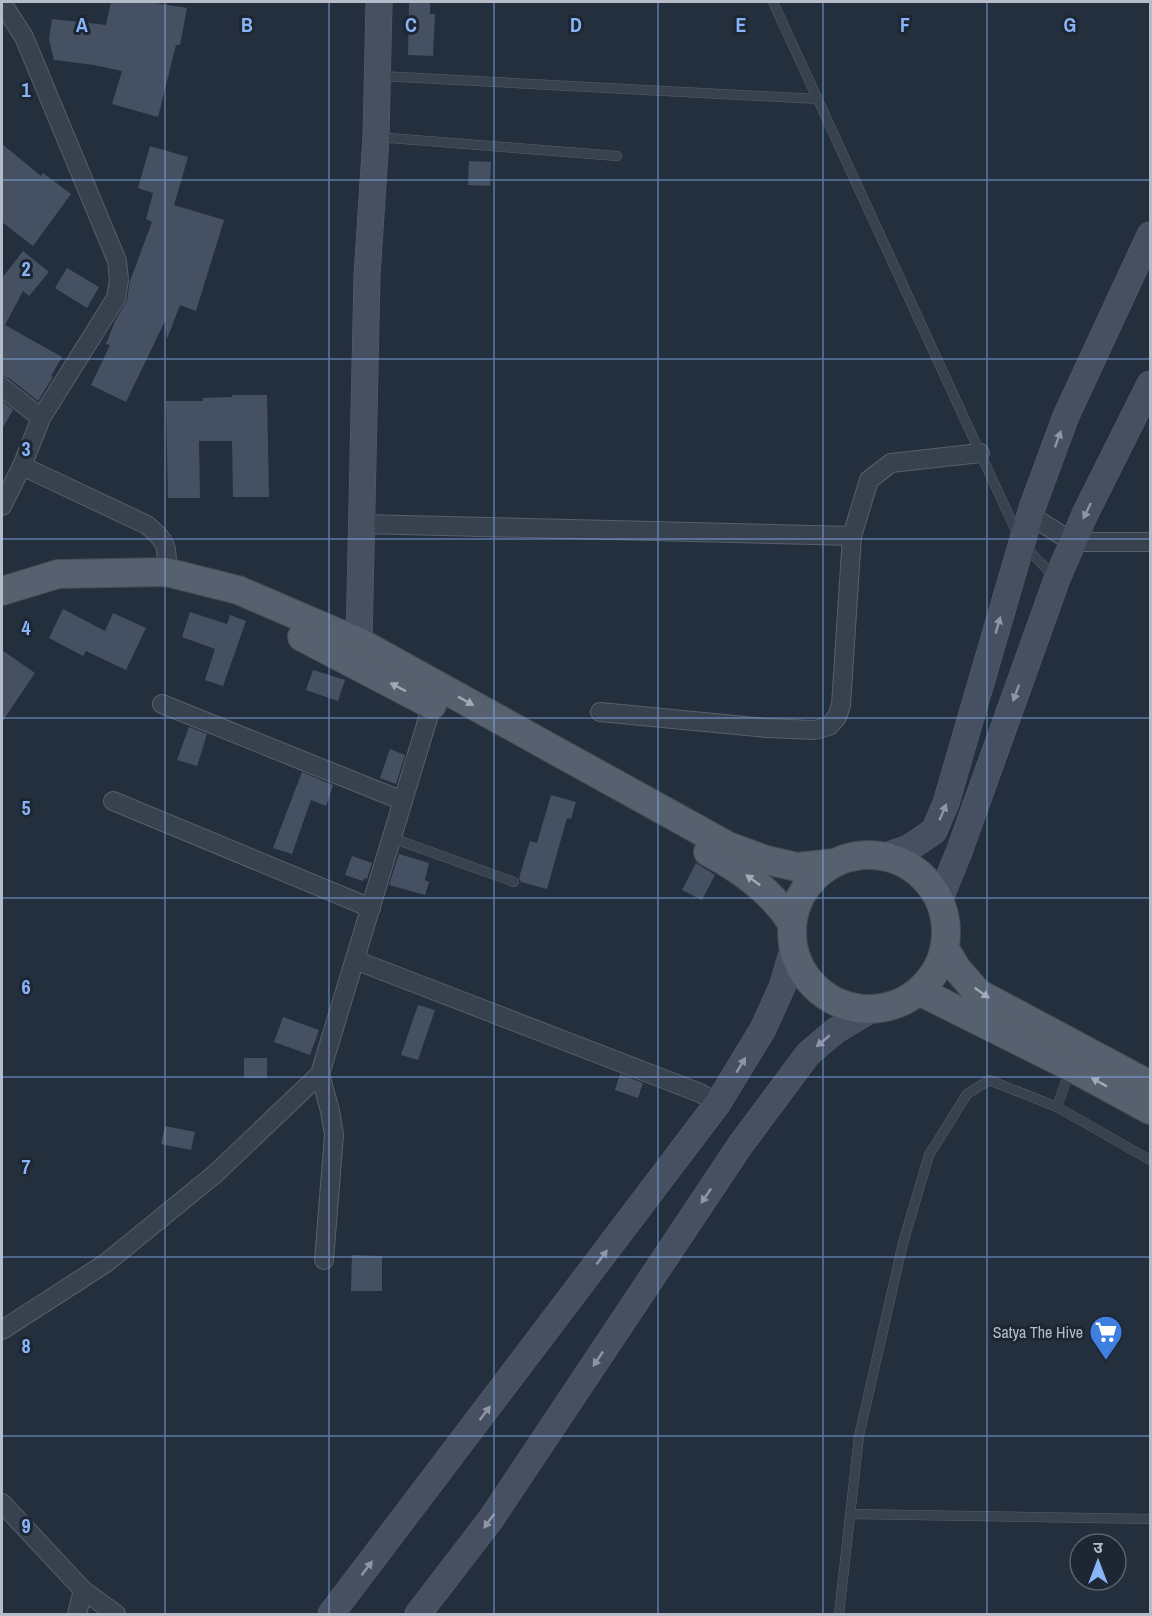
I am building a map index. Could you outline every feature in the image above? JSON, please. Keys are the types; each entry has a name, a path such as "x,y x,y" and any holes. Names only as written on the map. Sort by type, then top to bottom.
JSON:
{"main road":[{"path":"2,591 58,574 166,572 238,590 359,642 538,751 724,860 759,884 780,905 793,936 804,974 822,994 846,1006 872,1009 898,1004 919,991 935,972 945,949 946,925 939,901 926,880 906,865 883,857 858,856 834,863 796,867 766,860 728,846 538,751 432,705 284,628 230,605 186,591 151,585 123,584 72,587 32,598 2,611"},
{"path":"793,936 800,898 814,878 834,863"},
{"path":"945,949 957,969 978,993 1150,1085"},
{"path":"919,991 1071,1067 1150,1110"}],"street":[{"path":"359,642 368,276 376,137 379,2"},
{"path":"2,3 24,37 117,261 119,280 116,298 41,418 22,466 2,506"},
{"path":"883,857 909,848 934,831 946,803 1030,514 1066,416 1150,235"},
{"path":"939,901 1072,542 1150,384"},
{"path":"2,387 41,418"},
{"path":"600,712 766,728 815,730 828,726 837,717 841,705 852,536 869,480 891,463 980,453"},
{"path":"22,466 147,525 161,537 168,551 166,572"},
{"path":"1030,514 1072,542 1150,542"},
{"path":"362,524 852,536"},
{"path":"162,704 403,801"},
{"path":"2,1329 106,1263 215,1174 320,1074 432,705"},
{"path":"113,801 371,908"},
{"path":"332,1614 718,1103 763,1029 782,987 793,936"},
{"path":"355,960 700,1093 718,1103"},
{"path":"418,1614 491,1519 741,1144 807,1054 835,1031 872,1009"},
{"path":"320,1074 330,1111 333,1135 324,1260"},
{"path":"2,1503 83,1590 116,1614"},
{"path":"77,1614 83,1590"}],"lane":[{"path":"773,2 1022,544 1057,579"},
{"path":"377,76 818,99"},
{"path":"376,137 616,156"},
{"path":"392,838 514,882"},
{"path":"1057,1107 1071,1067"},
{"path":"839,1614 859,1436 903,1243 929,1155 967,1094 989,1080 1057,1107 1150,1160"},
{"path":"850,1514 1150,1519"}],"building":[{"path":"111,2 149,2 187,8 180,45 176,45 158,117 112,104 122,71 54,60 49,39 52,19 106,25"},
{"path":"409,2 430,2 430,14 435,14 433,56 408,55"},
{"path":"2,144 41,176 43,173 71,194 33,246 2,222"},
{"path":"150,146 188,157 174,205 224,220 196,311 180,305 167,339 165,321 126,402 91,385 110,345 106,344 115,321 127,300 130,281 152,222 146,219 153,193 138,188"},
{"path":"469,161 491,162 490,186 468,185"},
{"path":"23,251 49,272 29,296 23,291 5,325 62,357 38,401 9,378 2,376 2,278"},
{"path":"67,268 99,287 87,308 55,288"},
{"path":"232,395 267,395 269,497 233,497 232,441 199,441 200,498 168,498 166,401 203,401 203,398 232,397"},
{"path":"2,401 13,410 2,429"},
{"path":"63,609 105,631 113,613 146,628 126,670 86,651 83,656 49,638"},
{"path":"190,612 227,624 230,615 246,621 223,686 205,680 215,649 182,637"},
{"path":"2,650 35,673 2,722"},
{"path":"313,670 345,680 338,701 306,690"},
{"path":"189,727 207,734 197,766 177,760"},
{"path":"390,749 405,755 396,784 380,778"},
{"path":"302,772 333,785 326,806 311,800 292,854 273,848"},
{"path":"551,795 576,802 571,819 567,818 547,889 521,882 519,878 530,841 537,843"},
{"path":"399,854 429,863 425,880 429,882 425,895 389,885"},
{"path":"352,856 372,863 367,879 364,878 363,881 345,875"},
{"path":"696,863 715,875 702,900 682,890"},
{"path":"418,1005 435,1010 418,1060 401,1055"},
{"path":"283,1017 319,1030 310,1055 274,1042"},
{"path":"244,1058 267,1058 267,1078 244,1078"},
{"path":"620,1074 643,1083 638,1098 615,1090"},
{"path":"165,1126 195,1132 191,1150 161,1144"},
{"path":"352,1255 382,1256 382,1291 351,1291"}],"place":[{"name":"Satya The Hive","path":"1106,1361"}]}
